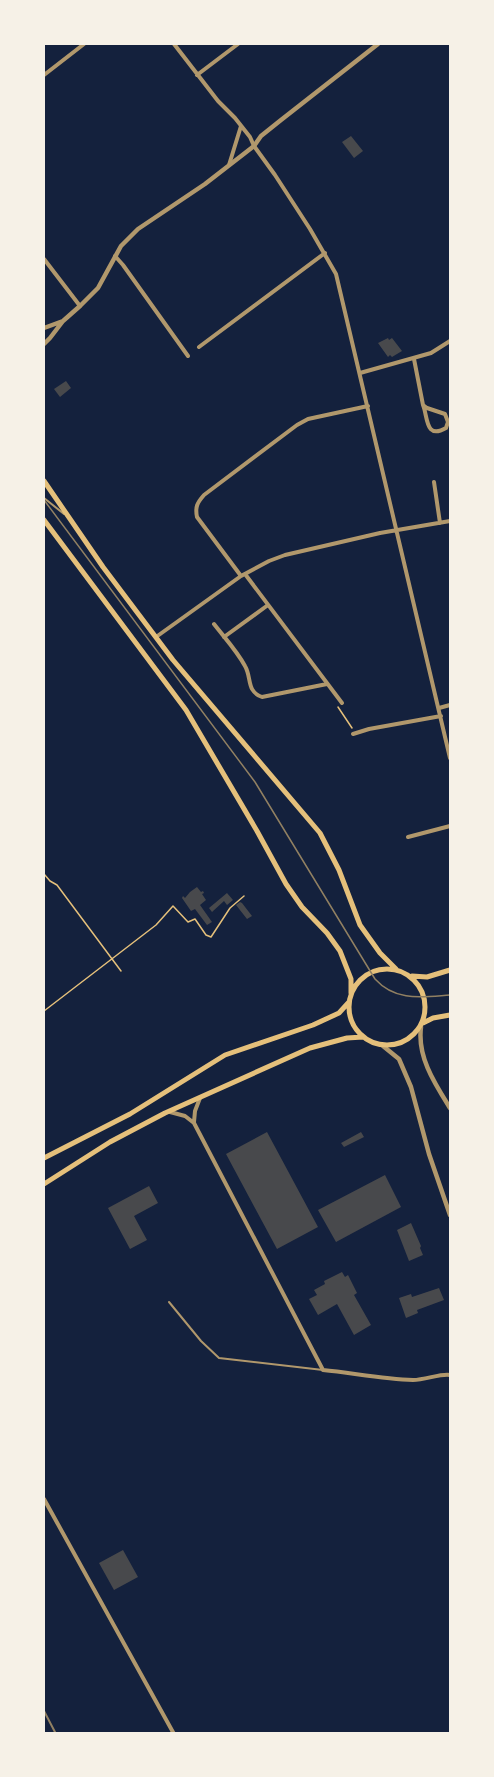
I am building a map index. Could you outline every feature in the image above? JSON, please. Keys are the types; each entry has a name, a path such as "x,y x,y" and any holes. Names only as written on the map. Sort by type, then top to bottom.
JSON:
{"main road":[{"path":"44,481 103,567 156,637 320,833 339,870 360,925 380,953 396,969 411,976 427,977 450,970"},
{"path":"44,518 186,711 286,884 298,902 323,928 340,951 351,979 349,1002 352,1021 363,1037 383,1046 394,1045 413,1035 433,1018 450,1016"},
{"path":"351,993 357,984 369,974 384,969 396,969"},
{"path":"411,976 421,989 424,999 425,1011 422,1025"},
{"path":"44,1158 130,1114 225,1055 313,1025 339,1013 349,1002"},
{"path":"44,1184 110,1142 169,1112 310,1048 347,1038 363,1037"}],"street":[{"path":"44,75 84,44"},
{"path":"174,44 218,101 250,137 325,252 339,284 450,758"},
{"path":"197,75 238,44"},
{"path":"44,344 63,321 98,288 124,242 138,229 229,166 254,146 261,136 378,44"},
{"path":"229,166 241,125"},
{"path":"199,347 325,252"},
{"path":"115,256 188,356"},
{"path":"44,259 80,306"},
{"path":"44,328 63,321"},
{"path":"360,373 431,353 450,341"},
{"path":"414,359 423,405 427,424 438,432 446,428 448,422 445,414 423,405"},
{"path":"340,705 268,605 197,517 195,510 197,502 204,495 297,425 319,416 368,406"},
{"path":"434,482 440,523"},
{"path":"156,637 243,575 269,561 285,555 450,521"},
{"path":"224,637 268,605"},
{"path":"214,624 246,667 249,685 256,695 261,697 327,684"},
{"path":"439,708 450,705"},
{"path":"355,734 372,728 441,717"},
{"path":"408,837 450,826"},
{"path":"422,1025 420,1041 428,1069 450,1108"},
{"path":"383,1046 399,1059 411,1087 429,1154 450,1215"},
{"path":"194,1123 195,1111 200,1098"},
{"path":"169,1112 185,1116 194,1123 323,1370 410,1380 450,1375"},
{"path":"44,1499 174,1734"}],"lane":[{"path":"44,498 73,522"},
{"path":"169,1302 201,1341 219,1358 323,1370"}],"path":[{"path":"340,705 355,734"},
{"path":"44,874 57,885 121,971"},
{"path":"44,1011 156,925 173,906 188,922 195,919 207,935 212,937 230,908 244,896"}],"building":[{"path":"351,136 363,151 354,158 342,142"},
{"path":"388,338 389,340 392,338 402,351 392,357 390,355 388,357 378,343"},
{"path":"66,381 71,388 60,397 54,389"},
{"path":"197,887 201,892 203,891 202,894 206,900 200,905 212,922 207,925 195,909 191,911 182,898"},
{"path":"227,893 233,900 227,905 224,901 212,912 209,908"},
{"path":"240,902 252,916 247,919 236,905"},
{"path":"267,1132 318,1227 277,1249 226,1154"},
{"path":"361,1132 364,1137 344,1147 341,1143"},
{"path":"385,1175 401,1207 336,1242 318,1210"},
{"path":"149,1186 158,1203 134,1216 147,1240 130,1249 108,1208"},
{"path":"411,1223 423,1255 409,1261 397,1230"},
{"path":"342,1272 345,1277 348,1275 357,1293 354,1295 371,1325 354,1335 337,1304 318,1315 309,1299 317,1295 314,1290 325,1284 324,1281"},
{"path":"439,1288 444,1300 417,1310 418,1313 406,1318 399,1298 411,1294 412,1297"},
{"path":"123,1550 138,1577 114,1590 99,1563"}],"tram line":[{"path":"44,500 255,782 375,979 401,995 420,997 450,995"}],"railway":[{"path":"44,1711 56,1734"}]}
